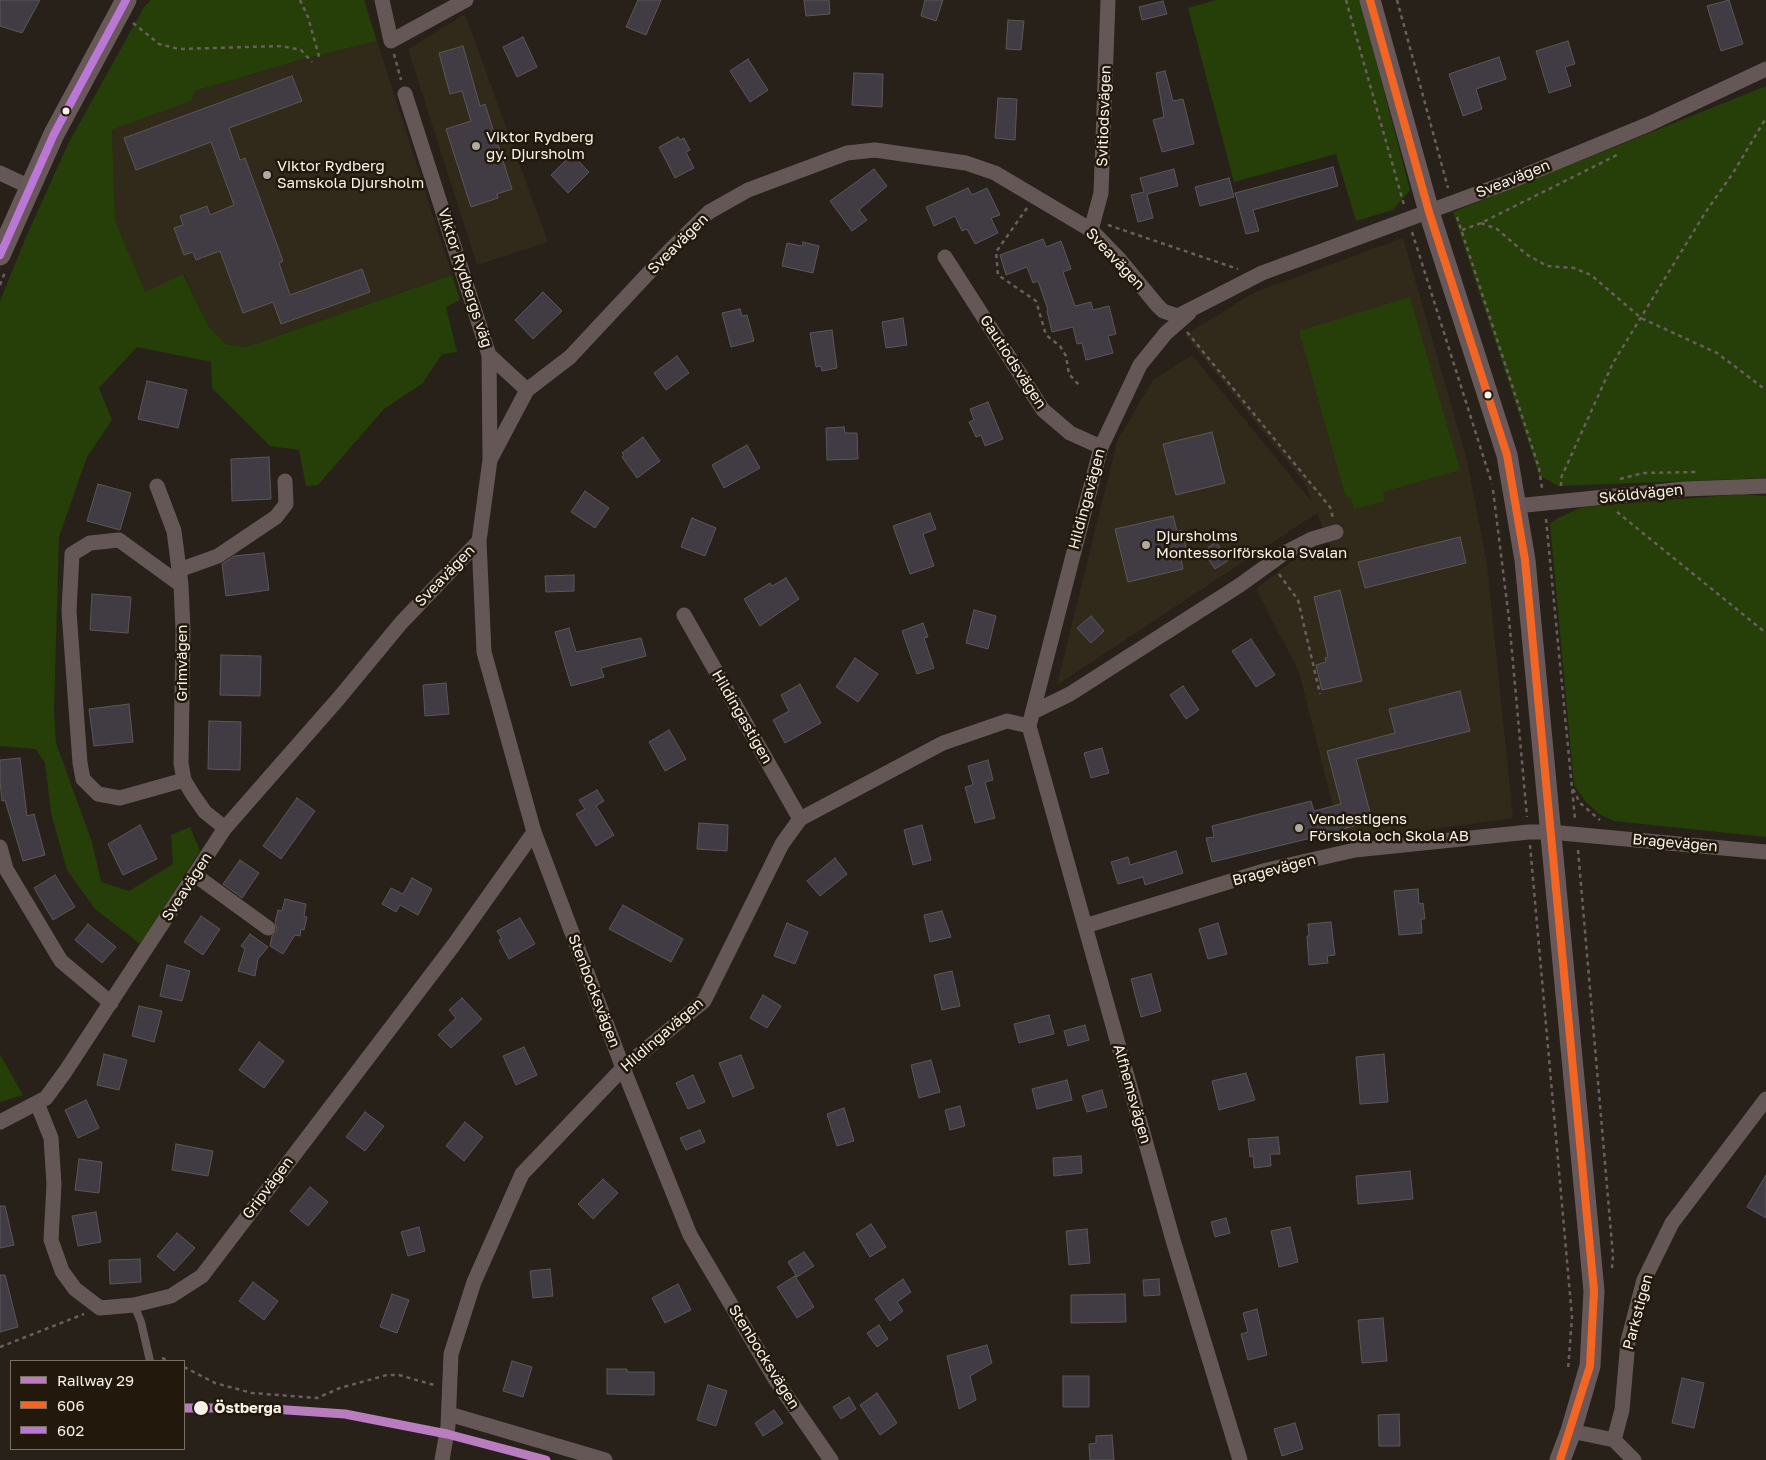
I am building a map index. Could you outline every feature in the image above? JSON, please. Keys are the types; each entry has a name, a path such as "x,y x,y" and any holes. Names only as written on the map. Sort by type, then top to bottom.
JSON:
{"street":[{"path":"382,0 391,41 466,0"},
{"name":"Svitiodsvägen","path":"1092,225 1101,193 1108,0"},
{"path":"1370,0 1429,212 1507,455 1525,560 1594,1291 1590,1366 1571,1431 1560,1460"},
{"path":"0,255 54,134 128,10"},
{"name":"Sveavägen","path":"0,1122 46,1098 225,828 339,698 401,623 479,541 490,460 527,390 570,357 671,249 709,212 748,190 847,152 875,150 966,163 995,173 1035,197 1092,225 1163,311 1184,317 1258,275 1429,212 1649,124 1766,70"},
{"name":"Viktor Rydbergs väg","path":"405,94 489,355 490,460"},
{"path":"0,173 30,187"},
{"name":"Gautiodsvägen","path":"945,257 1043,410 1070,433 1101,447"},
{"name":"Hildingavägen","path":"442,1460 449,1414 451,1354 474,1282 522,1174 622,1068 704,1001 782,844 800,819 943,743 1007,721 1029,726 1035,711 1101,447 1140,365 1184,317"},
{"name":"Viktor Rydbergs väg","path":"489,355 527,390"},
{"path":"184,780 120,798 98,794 83,779 80,763 69,611 72,554 90,542 119,540 180,577 218,556 276,517 286,504 285,481"},
{"name":"Grimvägen","path":"157,486 174,531 180,577 183,630 180,763 184,780 205,812 225,828"},
{"name":"Sköldvägen","path":"1516,506 1684,489 1766,486"},
{"path":"1035,711 1070,694 1240,585 1271,563 1312,539 1336,532"},
{"name":"Stenbocksvägen","path":"479,541 484,652 534,832 622,1068 690,1235 776,1379 831,1460"},
{"name":"Hildingastigen","path":"684,615 800,819"},
{"name":"Alfhemsvägen","path":"1029,726 1173,1240 1240,1460"},
{"name":"Gripvägen","path":"100,1308 134,1305 171,1296 202,1276 453,946 534,832"},
{"name":"Bragevägen","path":"1085,926 1267,870 1355,850 1529,832 1550,832 1766,852"},
{"path":"0,847 6,869 61,961 111,1002"},
{"path":"195,875 268,928"},
{"name":"Parkstigen","path":"1614,1440 1622,1410 1628,1341 1644,1280 1672,1223 1766,1099"},
{"path":"37,1104 51,1138 54,1184 51,1240 62,1271 75,1290 100,1308"},
{"path":"449,1414 605,1460"},
{"path":"1571,1431 1614,1440 1634,1460"}],"lane":[{"path":"134,1305 142,1322 150,1360"}],"path":[{"path":"300,0 308,17 320,60"},
{"path":"1346,0 1408,220 1492,484 1509,619 1572,1317 1568,1376"},
{"path":"128,10 159,44 178,49 282,46 302,50 312,62"},
{"path":"391,41 405,94"},
{"path":"1561,486 1561,478 1613,364 1766,118"},
{"path":"1462,230 1481,223 1618,155"},
{"path":"1035,197 996,252 998,275 1036,301 1046,335 1060,346 1066,356 1070,374 1079,385"},
{"path":"1481,223 1497,229 1526,254 1547,266 1574,268 1591,275 1641,318 1717,353 1766,390"},
{"path":"1092,225 1258,275"},
{"path":"1184,317 1330,507 1336,532"},
{"path":"1600,498 1766,633"},
{"path":"1271,563 1298,600 1320,694"},
{"path":"0,1347 100,1308"},
{"path":"185,1368 215,1383 252,1393 310,1400 340,1388 387,1375 399,1375 450,1390"}],"shaded area":[{"name":"Viktor Rydberg gy. Djursholm","path":"465,14 548,242 477,265 408,49"},
{"name":"Viktor Rydberg Samskola Djursholm","path":"377,41 452,275 246,347 226,344 209,327 184,274 145,293 115,220 112,130 190,101 195,91 300,60"},
{"path":"1403,238 1467,460 1487,564 1513,818 1342,842 1299,672 1256,589 1302,553 1330,546 1317,513 1057,685 1117,441 1153,380 1192,355 1312,502 1304,482 1185,335 1255,292"}],"green space":[{"path":"151,0 364,0 377,41 300,60 195,91 191,101 112,130 115,220 145,292 183,274 209,327 226,344 246,347 452,275 460,300 446,307 457,352 442,354 423,383 384,409 318,485 306,486 299,450 270,446 212,388 211,362 137,347 99,388 112,420 87,457 59,537 54,710 56,743 92,842 101,882 129,891 173,864 171,835 190,827 200,851 140,944 95,909 67,870 51,813 45,763 36,749 0,746 0,301 26,237 68,144 144,7"},
{"path":"1216,0 1360,0 1410,190 1393,210 1356,221 1336,154 1234,182 1188,8"},
{"path":"1766,86 1766,478 1558,486 1539,475 1453,212"},
{"path":"1410,297 1460,470 1383,492 1385,501 1354,509 1351,497 1346,498 1299,331"},
{"path":"1743,494 1766,496 1766,837 1614,821 1599,814 1585,801 1574,785 1550,524 1558,518 1582,507"},
{"path":"0,1054 23,1095 0,1102"}],"building":[{"path":"0,0 40,0 22,33 0,26"},
{"path":"638,0 661,0 646,35 626,27"},
{"path":"804,0 829,0 830,14 806,16"},
{"path":"925,0 943,0 936,21 921,16"},
{"path":"1729,0 1743,44 1721,51 1707,6"},
{"path":"1163,1 1167,14 1142,20 1139,7"},
{"path":"1008,20 1024,21 1021,50 1006,49"},
{"path":"523,37 537,67 517,77 503,47"},
{"path":"1568,41 1575,64 1565,67 1571,86 1549,93 1536,51"},
{"path":"463,46 480,106 485,104 512,189 497,194 498,198 471,207 446,129 471,121 462,91 450,94 439,53"},
{"path":"1499,57 1506,79 1476,89 1482,109 1463,116 1449,74"},
{"path":"748,59 768,90 750,102 730,71"},
{"path":"1165,71 1173,101 1183,99 1194,144 1162,152 1153,120 1164,117 1156,73"},
{"path":"854,73 883,74 882,107 852,105"},
{"path":"292,76 302,101 229,128 240,160 245,158 283,261 279,263 290,295 362,269 370,292 281,324 273,302 243,313 220,251 196,260 193,252 184,255 174,228 183,225 180,216 207,206 210,215 234,205 211,142 136,170 124,138"},
{"path":"998,98 1017,99 1015,140 995,138"},
{"path":"678,137 680,140 684,138 690,150 686,152 694,168 675,178 659,147"},
{"path":"572,154 589,172 568,193 551,175"},
{"path":"1333,167 1338,186 1253,210 1259,231 1246,234 1235,193"},
{"path":"874,169 887,186 859,210 867,220 852,231 830,201"},
{"path":"1174,169 1178,186 1147,194 1153,218 1138,222 1131,195 1144,192 1140,178"},
{"path":"1229,178 1234,197 1200,206 1195,187"},
{"path":"968,188 972,195 987,188 1000,215 991,218 998,233 975,244 967,229 962,231 955,216 934,226 926,207"},
{"path":"1043,239 1046,247 1061,241 1071,269 1063,272 1075,306 1091,302 1093,310 1109,306 1116,334 1108,336 1113,353 1086,360 1082,343 1077,344 1073,327 1052,332 1048,310 1038,281 1033,283 1027,267 1006,275 1000,255"},
{"path":"803,242 819,246 813,273 782,266 787,243 802,246"},
{"path":"543,292 562,311 533,339 515,320"},
{"path":"740,309 742,316 747,315 754,341 731,347 722,313"},
{"path":"903,318 907,345 886,348 882,322"},
{"path":"832,330 837,368 822,371 821,366 816,367 810,333"},
{"path":"677,356 689,373 666,390 654,373"},
{"path":"147,381 187,390 178,428 138,419"},
{"path":"988,402 1003,439 985,446 981,435 976,437 969,422 974,420 970,409"},
{"path":"844,427 845,433 857,433 858,459 827,460 826,428"},
{"path":"1212,432 1225,483 1176,495 1163,444"},
{"path":"643,437 660,461 637,478 622,457 624,455 622,453"},
{"path":"747,445 760,468 724,488 712,465"},
{"path":"269,457 271,499 232,501 231,459"},
{"path":"98,484 131,493 120,530 87,521"},
{"path":"585,491 609,508 595,528 571,512"},
{"path":"930,513 936,529 923,534 934,566 910,574 893,526"},
{"path":"1173,516 1177,531 1182,530 1187,552 1180,554 1183,569 1128,582 1115,529"},
{"path":"692,518 716,528 705,556 681,547"},
{"path":"1460,537 1466,563 1365,588 1358,562"},
{"path":"1216,542 1229,560 1215,569 1203,551"},
{"path":"264,553 269,590 226,596 222,564 234,556"},
{"path":"574,575 574,591 546,592 545,576"},
{"path":"786,578 799,599 760,626 744,599 770,583 772,586"},
{"path":"1340,590 1362,681 1322,690 1316,665 1326,662 1325,658 1328,657 1314,597"},
{"path":"92,594 131,597 128,633 90,630"},
{"path":"974,610 996,616 988,649 966,643"},
{"path":"1091,616 1104,631 1091,643 1077,628"},
{"path":"923,623 928,637 924,638 934,668 917,674 902,631"},
{"path":"569,628 576,652 641,638 646,656 601,668 604,677 571,686 555,632"},
{"path":"1251,639 1275,675 1256,687 1232,651"},
{"path":"221,655 261,656 260,696 220,695"},
{"path":"855,658 878,674 858,702 836,687"},
{"path":"446,683 449,714 425,716 423,685"},
{"path":"800,684 821,723 785,743 773,720 789,711 781,695"},
{"path":"1183,686 1199,710 1186,719 1170,695"},
{"path":"1460,691 1470,731 1356,759 1372,820 1328,834 1212,862 1206,838 1214,837 1212,826 1311,801 1314,811 1341,804 1327,751 1395,733 1389,709"},
{"path":"129,704 133,742 94,746 89,709"},
{"path":"209,721 241,722 240,770 208,769"},
{"path":"669,730 686,759 665,771 649,742"},
{"path":"1102,748 1109,773 1091,778 1084,753"},
{"path":"20,758 27,816 34,814 45,855 23,861 5,800 2,801 0,781 0,760"},
{"path":"988,760 993,780 985,782 995,818 975,823 965,787 973,785 968,766"},
{"path":"597,790 604,801 596,806 614,835 596,846 576,814 585,809 579,800"},
{"path":"297,798 315,811 281,859 263,846"},
{"path":"699,823 728,825 727,851 697,849"},
{"path":"140,825 157,859 123,875 108,844"},
{"path":"922,825 931,860 913,865 904,830"},
{"path":"1176,851 1183,873 1145,885 1143,877 1118,884 1111,862 1128,857 1130,865"},
{"path":"835,858 847,874 820,896 807,881"},
{"path":"240,860 259,873 242,898 223,884"},
{"path":"55,875 75,907 53,920 34,888"},
{"path":"412,878 432,889 418,915 400,905 396,912 382,904 391,888 403,894"},
{"path":"1418,889 1419,904 1423,903 1425,919 1421,919 1422,933 1399,935 1394,891"},
{"path":"285,899 306,904 304,916 307,917 304,930 301,929 300,936 295,935 283,954 270,946 272,936 277,929 275,923 278,910 282,911"},
{"path":"623,905 683,939 671,962 609,929"},
{"path":"942,911 951,937 930,942 924,915"},
{"path":"201,916 220,929 203,955 184,942"},
{"path":"520,918 535,944 509,959 499,940 502,939 497,931"},
{"path":"1331,922 1335,955 1327,956 1328,963 1309,965 1308,924"},
{"path":"787,923 808,932 795,964 774,956"},
{"path":"1218,923 1227,954 1208,959 1199,929"},
{"path":"88,924 116,947 102,963 75,940"},
{"path":"250,934 268,947 258,959 255,976 238,971 245,949 241,946"},
{"path":"167,965 190,971 182,1001 160,996"},
{"path":"952,971 960,1006 942,1010 934,975"},
{"path":"1151,974 1161,1011 1141,1017 1131,979"},
{"path":"763,995 781,1006 767,1028 750,1018"},
{"path":"462,998 482,1019 451,1048 438,1035 456,1018 449,1010"},
{"path":"139,1006 162,1011 154,1042 132,1036"},
{"path":"1049,1015 1054,1034 1019,1043 1014,1024"},
{"path":"1085,1025 1089,1040 1068,1046 1064,1031"},
{"path":"259,1042 284,1061 264,1088 239,1070"},
{"path":"524,1047 537,1075 516,1085 503,1056"},
{"path":"104,1054 127,1060 119,1090 97,1085"},
{"path":"1384,1054 1388,1102 1360,1104 1356,1057"},
{"path":"741,1055 754,1088 733,1097 719,1063"},
{"path":"931,1060 940,1092 919,1098 911,1065"},
{"path":"1246,1073 1255,1100 1219,1110 1212,1081"},
{"path":"693,1075 705,1102 688,1109 676,1083"},
{"path":"1067,1080 1072,1100 1037,1109 1032,1089"},
{"path":"1102,1090 1107,1107 1087,1112 1082,1096"},
{"path":"86,1100 99,1128 78,1138 65,1110"},
{"path":"960,1106 965,1126 950,1130 945,1110"},
{"path":"844,1108 854,1141 837,1146 827,1114"},
{"path":"365,1112 384,1126 365,1151 346,1137"},
{"path":"465,1122 483,1137 464,1161 446,1146"},
{"path":"700,1130 705,1142 686,1150 680,1138"},
{"path":"1278,1137 1280,1154 1270,1154 1271,1166 1254,1168 1253,1156 1250,1157 1248,1139"},
{"path":"176,1144 213,1151 208,1176 172,1170"},
{"path":"1081,1156 1082,1173 1054,1176 1053,1158"},
{"path":"79,1159 102,1162 99,1193 75,1190"},
{"path":"1410,1171 1413,1199 1358,1204 1356,1176"},
{"path":"1766,1175 1766,1218 1747,1207"},
{"path":"603,1179 618,1193 593,1219 578,1204"},
{"path":"310,1187 328,1202 308,1226 290,1211"},
{"path":"0,1206 5,1206 14,1245 0,1248"},
{"path":"96,1212 101,1242 78,1246 72,1216"},
{"path":"1226,1218 1230,1233 1215,1237 1211,1222"},
{"path":"871,1224 886,1247 870,1257 856,1234"},
{"path":"419,1227 425,1251 408,1256 401,1232"},
{"path":"1290,1227 1298,1262 1279,1267 1271,1231"},
{"path":"1087,1229 1090,1263 1069,1265 1066,1231"},
{"path":"177,1233 195,1248 174,1271 157,1256"},
{"path":"804,1252 814,1266 797,1277 788,1262"},
{"path":"140,1259 141,1282 110,1284 109,1260"},
{"path":"550,1269 553,1296 533,1298 530,1271"},
{"path":"0,1275 5,1275 18,1327 0,1332"},
{"path":"795,1276 814,1307 797,1318 777,1287"},
{"path":"903,1279 911,1292 897,1302 903,1311 890,1321 875,1299"},
{"path":"1159,1279 1160,1295 1144,1296 1143,1280"},
{"path":"253,1282 278,1301 264,1320 239,1301"},
{"path":"678,1284 691,1310 665,1323 652,1298"},
{"path":"392,1294 409,1300 397,1333 380,1327"},
{"path":"1125,1294 1126,1322 1071,1323 1071,1295"},
{"path":"1257,1309 1267,1355 1248,1360 1241,1334 1248,1332 1243,1313"},
{"path":"1383,1318 1387,1361 1362,1363 1358,1320"},
{"path":"879,1325 888,1339 877,1347 867,1333"},
{"path":"987,1345 992,1363 970,1376 976,1400 959,1409 947,1356"},
{"path":"512,1361 532,1367 523,1397 503,1391"},
{"path":"607,1369 627,1369 627,1372 654,1372 654,1395 607,1394"},
{"path":"1063,1376 1089,1376 1089,1407 1063,1407"},
{"path":"1682,1378 1704,1383 1694,1428 1672,1423"},
{"path":"708,1385 727,1391 716,1426 697,1420"},
{"path":"877,1393 897,1423 880,1435 860,1405"},
{"path":"849,1397 856,1409 841,1419 833,1407"},
{"path":"774,1410 783,1423 763,1436 755,1423"},
{"path":"1399,1414 1400,1446 1379,1446 1378,1415"},
{"path":"1295,1423 1303,1449 1282,1456 1274,1429"},
{"path":"1112,1435 1114,1460 1090,1460 1089,1444 1096,1443 1096,1436"}],"rail line":[{"name":"29","path":"185,1408 258,1408 345,1414 447,1434 546,1460"}],"transit line":[{"name":"602","path":"0,255 54,134 126,0"},
{"name":"606","path":"1370,0 1429,212 1507,455 1525,560 1594,1291 1590,1366 1560,1460"}],"place":[{"name":"Viktor Rydberg gy. Djursholm","path":"476,146"},
{"name":"Viktor Rydberg Samskola Djursholm","path":"267,175"},
{"name":"Djursholms Montessoriförskola Svalan","path":"1146,545"},
{"name":"Vendestigens Förskola och Skola AB","path":"1299,828"},
{"name":"Östberga","path":"201,1408"}]}
